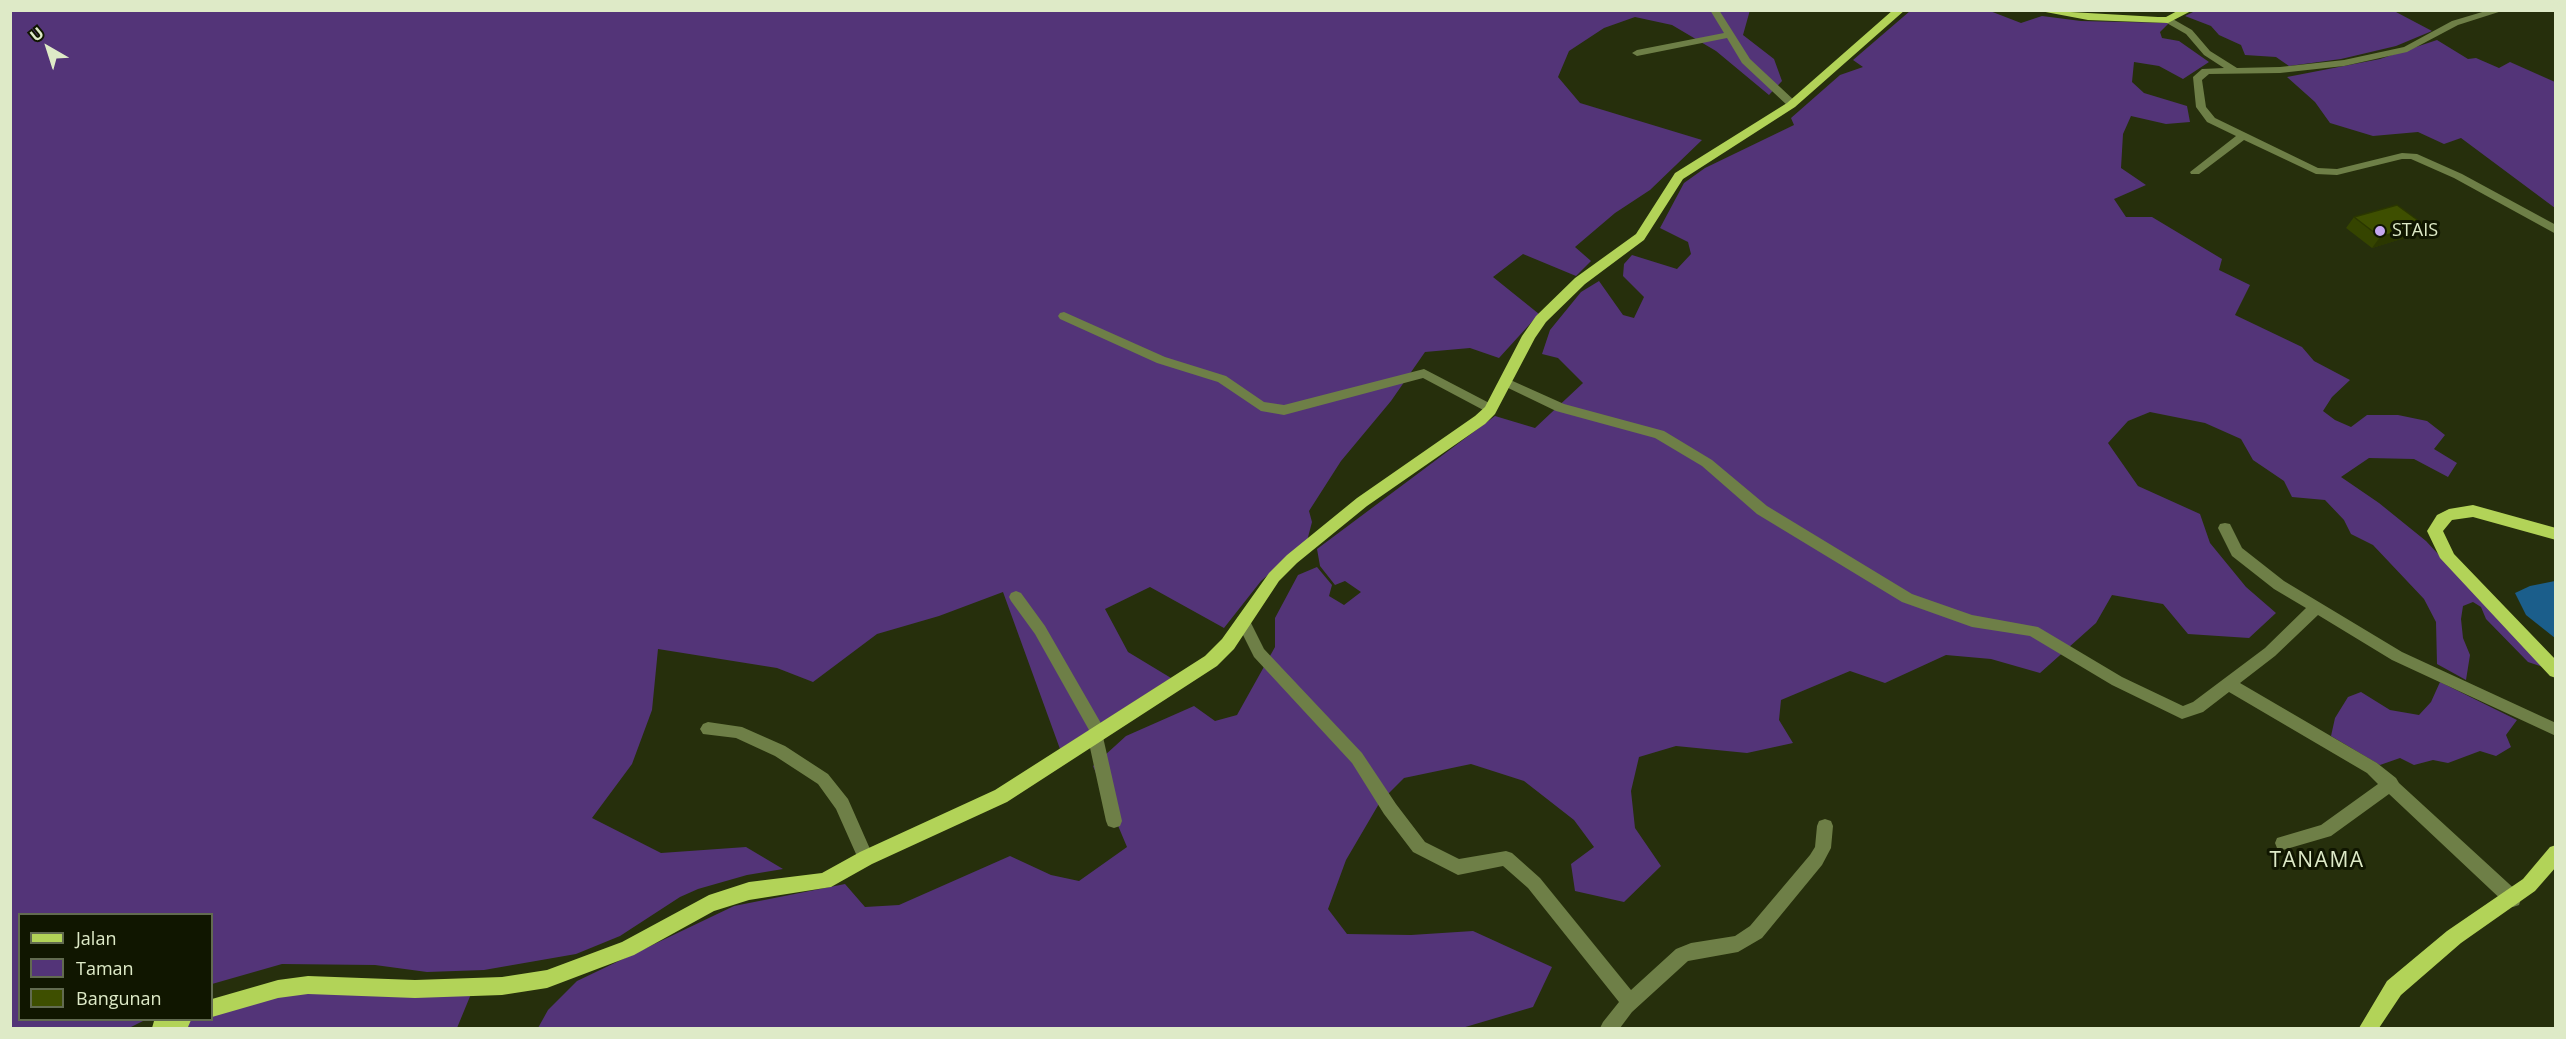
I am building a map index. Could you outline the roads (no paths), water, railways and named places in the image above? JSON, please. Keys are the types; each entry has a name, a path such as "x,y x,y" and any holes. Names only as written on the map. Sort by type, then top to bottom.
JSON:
{"main road":[{"path":"213,1008 278,989 308,985 414,989 502,987 547,979 627,948 709,904 749,891 825,881 866,858 1001,796 1211,661 1228,644 1274,577 1292,559 1362,502 1480,420 1491,409 1529,336 1541,320 1580,281 1640,237 1679,176 1792,104 1900,10"},
{"path":"2040,10 2088,17 2168,20 2188,10"},
{"path":"2556,534 2473,511 2449,515 2442,519 2435,531 2448,558 2556,671"},
{"path":"2368,1029 2394,988 2454,937 2513,899 2529,885 2556,853"},
{"path":"161,1029 180,1021"}],"street":[{"path":"1714,10 1746,61 1792,104"},
{"path":"2501,10 2455,23 2422,42 2377,57 2301,69 2202,72 2198,79 2202,111 2208,118 2316,171 2337,172 2402,156 2415,157 2458,176 2556,230"},
{"path":"2168,20 2189,32 2207,53 2236,71"},
{"path":"1637,53 1728,35"},
{"path":"2195,172 2243,136"},
{"path":"1064,316 1161,360 1222,379 1261,406 1284,410 1424,373 1491,409"},
{"path":"1506,382 1560,408 1659,434 1707,463 1762,510 1907,598 1972,621 2033,631 2152,701 2182,713 2198,707 2270,652 2316,608"},
{"path":"2225,528 2237,552 2251,565 2316,608 2397,656 2556,730"},
{"path":"1016,597 1040,630 1096,733 1114,821"},
{"path":"1243,621 1259,653 1357,758 1390,809 1419,847 1458,867 1506,858 1534,883 1630,1002"},
{"path":"2228,684 2353,755 2391,783 2513,899"},
{"path":"708,729 737,732 780,751 823,779 842,804 866,858"},
{"path":"2283,843 2325,831 2391,783"},
{"path":"1609,1029 1630,1002 1688,951 1738,944 1756,932 1816,860 1823,848 1825,826"}],"water":[{"path":"2556,581 2555,638 2526,615 2515,593 2530,586"}],"place":[{"name":"STAIS","path":"2380,231"}],"district":[{"name":"TANAMA","path":"2317,861"}]}
